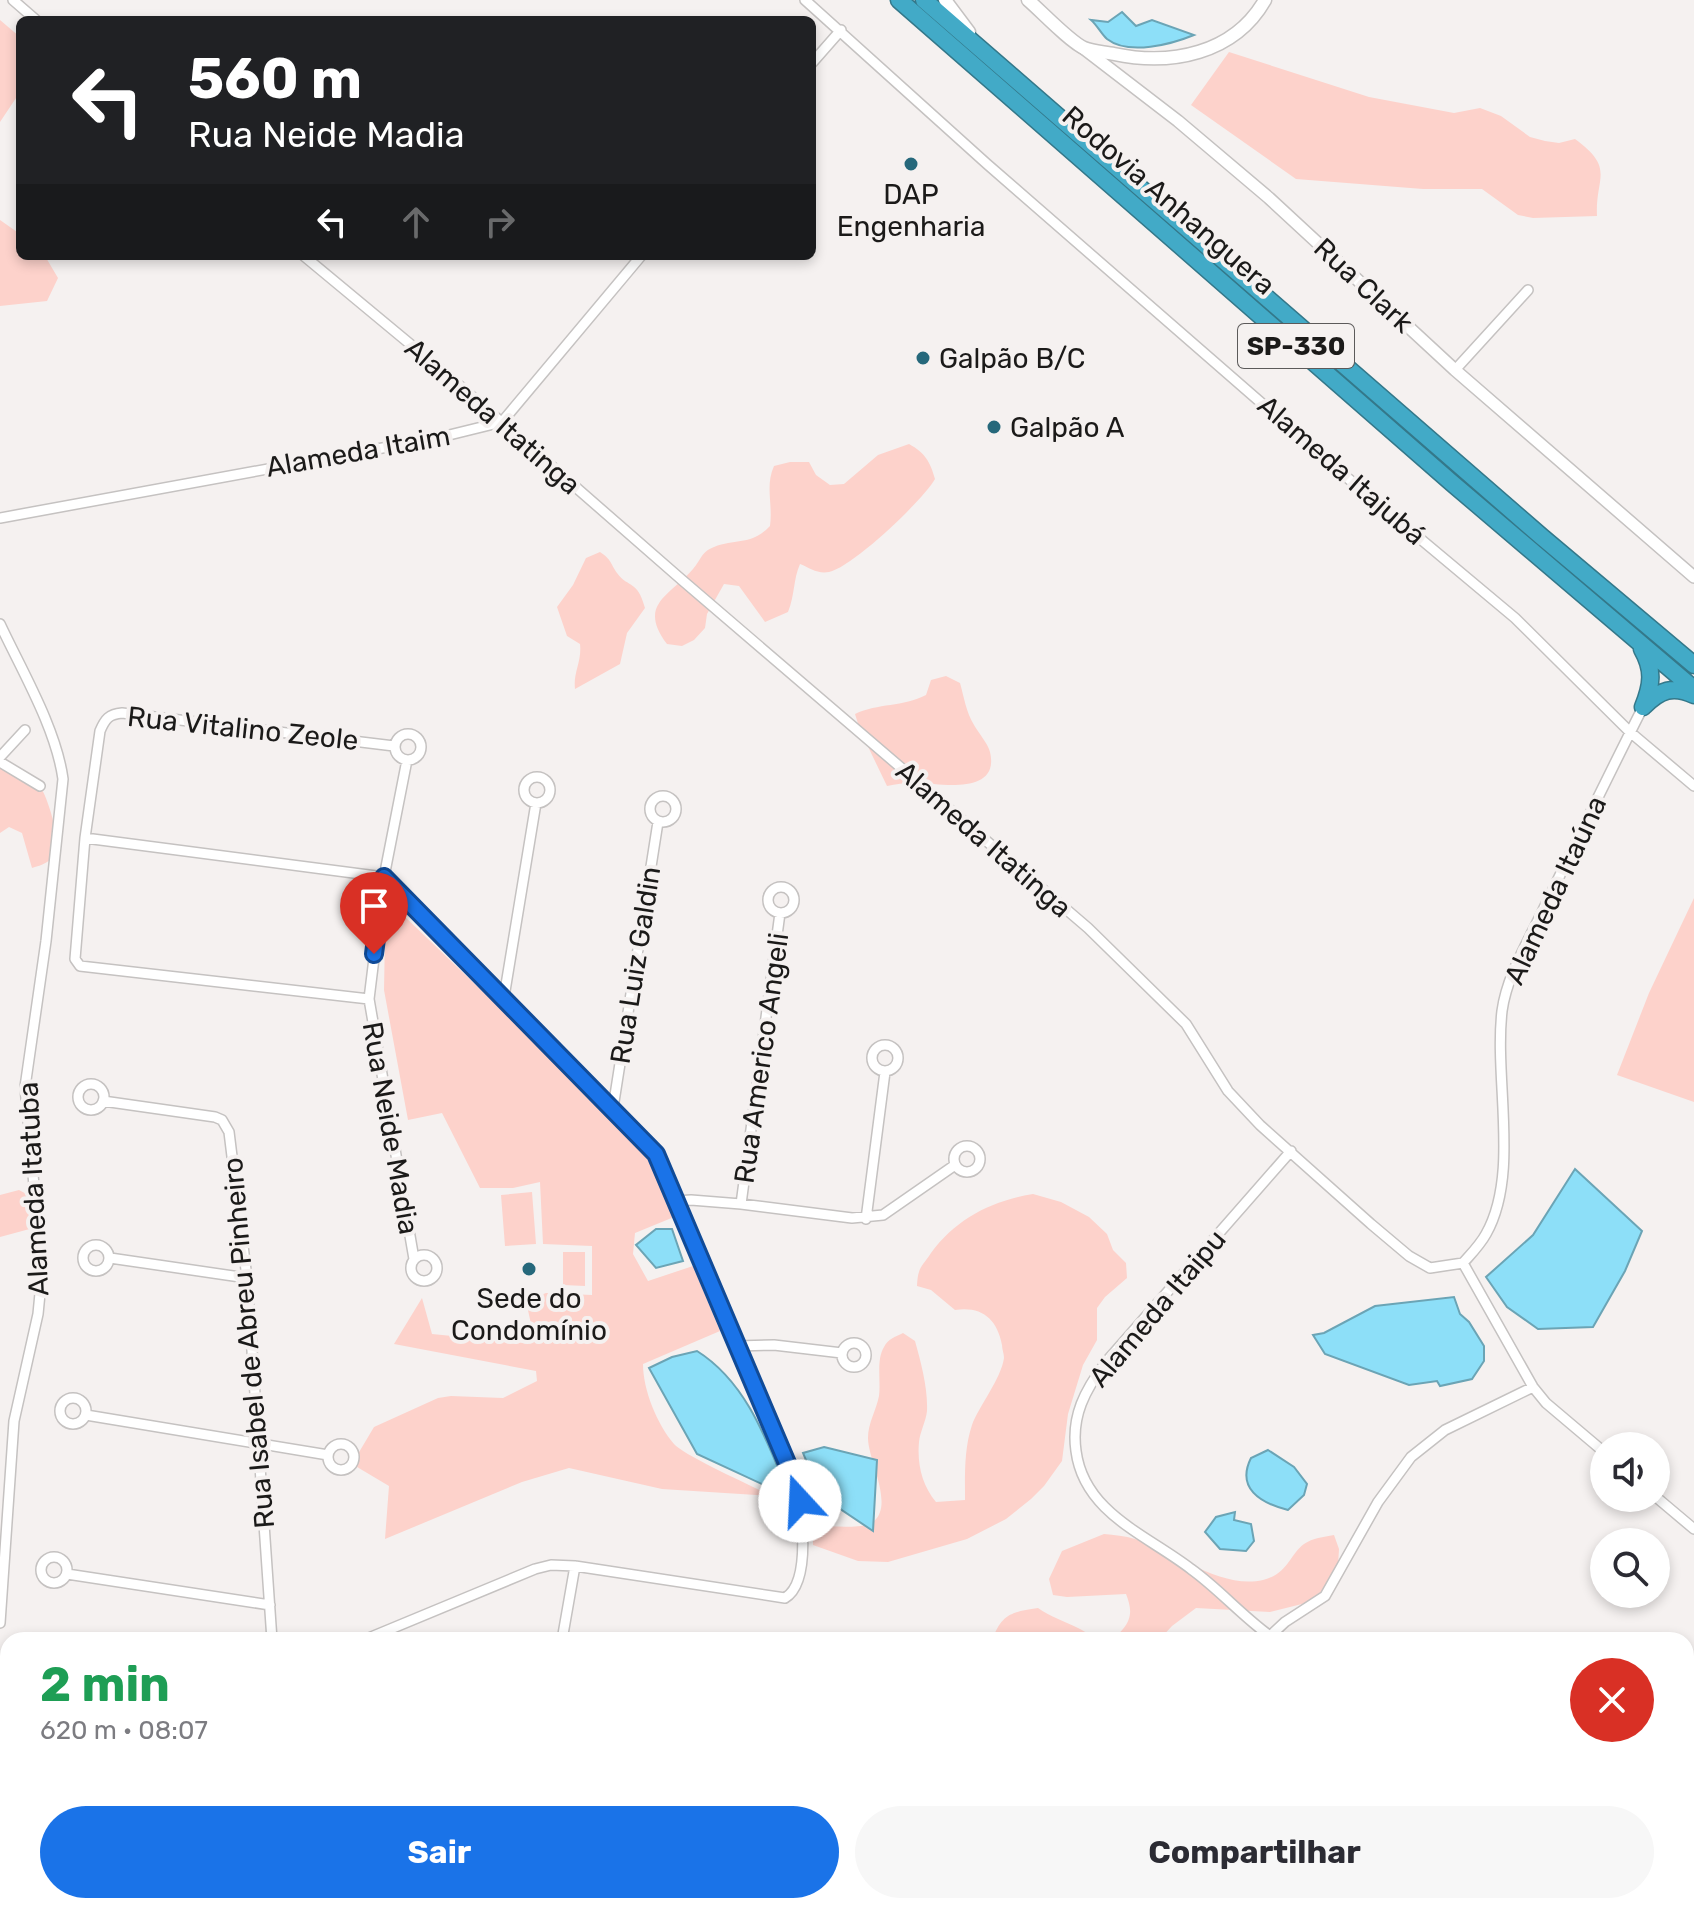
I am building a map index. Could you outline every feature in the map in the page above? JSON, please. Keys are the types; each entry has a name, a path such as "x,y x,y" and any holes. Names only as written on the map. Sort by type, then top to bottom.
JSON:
{"highway":[{"name":"Rodovia Anhanguera","path":"899,0 1694,692"},
{"name":"Rodovia Anhanguera","path":"924,0 1531,528 1694,665"},
{"path":"1637,640 1650,666 1651,678 1643,707"},
{"path":"1643,707 1664,690 1694,692"}],"main road":[{"path":"945,0 986,54"},
{"name":"Rua Clark","path":"1028,0 1082,48"},
{"path":"1082,48 1152,60 1189,56 1244,26 1265,0"}],"street":[{"path":"13,0 31,16"},
{"name":"Alameda Itajubá","path":"805,0 1344,475 1515,618 1630,732 1694,786"},
{"path":"816,58 841,30"},
{"name":"Rua Clark","path":"1082,48 1178,121 1269,198 1455,370 1694,577"},
{"name":"Alameda Itatinga","path":"309,260 502,422 1088,928 1186,1024 1228,1091 1260,1125 1371,1224 1430,1268 1463,1263"},
{"path":"502,422 638,260"},
{"path":"1455,370 1528,290"},
{"name":"Alameda Itaim","path":"0,518 437,438 502,422"},
{"name":"Alameda Itatuba","path":"0,624 46,724 61,761 63,779 46,941 25,1087 42,1273 38,1314 17,1395 0,1623"},
{"name":"Alameda Itaúna","path":"1463,1263 1486,1234 1501,1187 1504,1163 1501,1028 1505,995 1643,707"},
{"name":"Rua Vitalino Zeole","path":"85,838 100,731 113,714 394,746"},
{"path":"25,730 0,760 40,786"},
{"name":"Rua Vitalino Zeole","path":"410,734 418,739 420,751 415,758 407,760 399,757 394,746 402,735 410,734"},
{"name":"Rua Neide Madia","path":"407,760 384,877 369,999 414,1259"},
{"path":"504,997 536,803"},
{"name":"Rua Luiz Galdin","path":"613,1108 658,822"},
{"path":"369,999 80,966 75,959 85,838 384,877 656,1154 795,1482 803,1516 801,1555 794,1591 779,1598 575,1566 551,1565 383,1632"},
{"name":"Rua Americo Angeli","path":"741,1204 780,913"},
{"path":"866,1219 885,1072"},
{"name":"Rua Isabel de Abreu Pinheiro","path":"103,1101 215,1117 229,1132 247,1278 272,1632"},
{"name":"Alameda Itaipu","path":"1263,1632 1191,1568 1100,1503 1080,1475 1074,1432 1078,1408 1091,1382 1106,1362 1291,1151"},
{"path":"676,1201 741,1204 866,1219 891,1211 955,1165"},
{"path":"110,1258 247,1278"},
{"path":"1463,1263 1533,1387 1546,1403 1590,1440"},
{"path":"736,1346 774,1345 842,1353"},
{"path":"1276,1632 1285,1622 1325,1596 1378,1502 1411,1457 1445,1430 1533,1387"},
{"path":"86,1415 328,1455"},
{"path":"1670,1509 1694,1529"},
{"path":"563,1632 575,1566"},
{"path":"67,1574 270,1605"}],"shaded area":[{"path":"0,20 16,34 16,98 0,122"},
{"path":"1229,52 1369,97 1454,113 1480,108 1501,116 1530,137 1559,143 1575,139 1588,149 1599,166 1597,216 1533,218 1518,215 1482,189 1423,189 1296,179 1191,105"},
{"path":"0,220 16,231 16,260 47,260 58,278 47,301 0,306"},
{"path":"909,444 926,458 935,479 903,516 870,546 829,572 800,564 788,612 765,622 739,586 724,584 707,614 705,628 694,640 682,646 667,644 655,619 660,602 693,569 706,551 722,544 750,539 770,526 770,481 774,466 809,462 816,475 830,485 844,484 878,455"},
{"path":"600,552 621,578 636,588 645,608 627,633 620,664 575,689 580,644 567,636 557,607 573,585 586,558"},
{"path":"946,676 960,683 969,715 989,748 991,766 978,781 967,784 887,786 855,714 917,699 926,695 931,680"},
{"path":"0,765 35,780 48,802 57,844 54,855 43,864 32,868 22,833 9,827 0,833"},
{"path":"1694,898 1694,1102 1617,1075 1649,993"},
{"path":"401,913 645,1148 674,1217 635,1233 633,1254 648,1281 693,1266 720,1331 643,1364 645,1385 652,1406 662,1427 680,1449 772,1496 662,1489 569,1468 522,1482 385,1539 389,1486 352,1464 374,1427 438,1398 503,1398 537,1381 536,1371 394,1344 422,1298 432,1334 524,1343 531,1324 526,1301 546,1293 592,1295 592,1246 543,1244 540,1182 513,1188 480,1188 442,1113 408,1120 384,990 385,936"},
{"path":"19,1190 32,1197 37,1227 0,1237 0,1195"},
{"path":"532,1192 536,1244 505,1246 501,1195"},
{"path":"1033,1194 1061,1202 1089,1217 1107,1234 1113,1250 1126,1263 1127,1278 1097,1308 1097,1340 1083,1365 1068,1414 1062,1461 1031,1499 1006,1519 967,1539 888,1562 858,1561 813,1545 813,1528 862,1526 874,1521 879,1513 881,1493 868,1433 879,1396 882,1352 892,1338 903,1333 915,1341 925,1385 927,1411 919,1450 924,1481 936,1502 965,1500 969,1434 1002,1366 1002,1345 996,1328 987,1316 973,1310 955,1310 931,1290 917,1286 918,1275 941,1241 963,1221 1003,1201"},
{"path":"563,1252 585,1252 585,1286 563,1285"},
{"path":"1104,1534 1123,1536 1214,1575 1247,1582 1263,1580 1278,1573 1299,1548 1315,1539 1334,1535 1339,1549 1338,1566 1314,1601 1270,1612 1196,1608 1166,1632 1120,1632 1130,1616 1126,1594 1053,1595 1049,1579 1062,1551"},
{"path":"1038,1608 1087,1632 996,1632 1004,1620 1021,1611"}],"water":[{"path":"1122,12 1136,26 1152,20 1194,35 1150,47 1116,44 1105,37 1091,20 1108,22"},
{"path":"1575,1169 1642,1231 1625,1271 1593,1327 1538,1329 1507,1307 1486,1277 1533,1235"},
{"path":"656,1229 672,1229 683,1261 656,1268 636,1245"},
{"path":"1454,1297 1460,1314 1484,1346 1484,1361 1472,1379 1440,1386 1437,1381 1409,1385 1325,1354 1313,1335 1324,1333 1375,1306"},
{"path":"697,1351 715,1364 743,1397 764,1436 790,1497 697,1454 649,1368 672,1357"},
{"path":"824,1447 877,1460 873,1531 821,1496 803,1453"},
{"path":"1268,1450 1294,1467 1307,1484 1304,1495 1288,1510 1268,1503 1253,1493 1249,1486 1247,1469 1251,1458"},
{"path":"1235,1512 1234,1520 1251,1524 1254,1541 1246,1551 1220,1549 1205,1532 1216,1517"}],"place":[{"name":"DAP Engenharia","path":"911,164"},
{"name":"Galpão B/C","path":"923,358"},
{"name":"Galpão A","path":"994,427"},
{"name":"Sede do Condomínio","path":"529,1269"}],"route":[{"path":"374,954 384,877 656,1154 795,1482 800,1501"}]}
